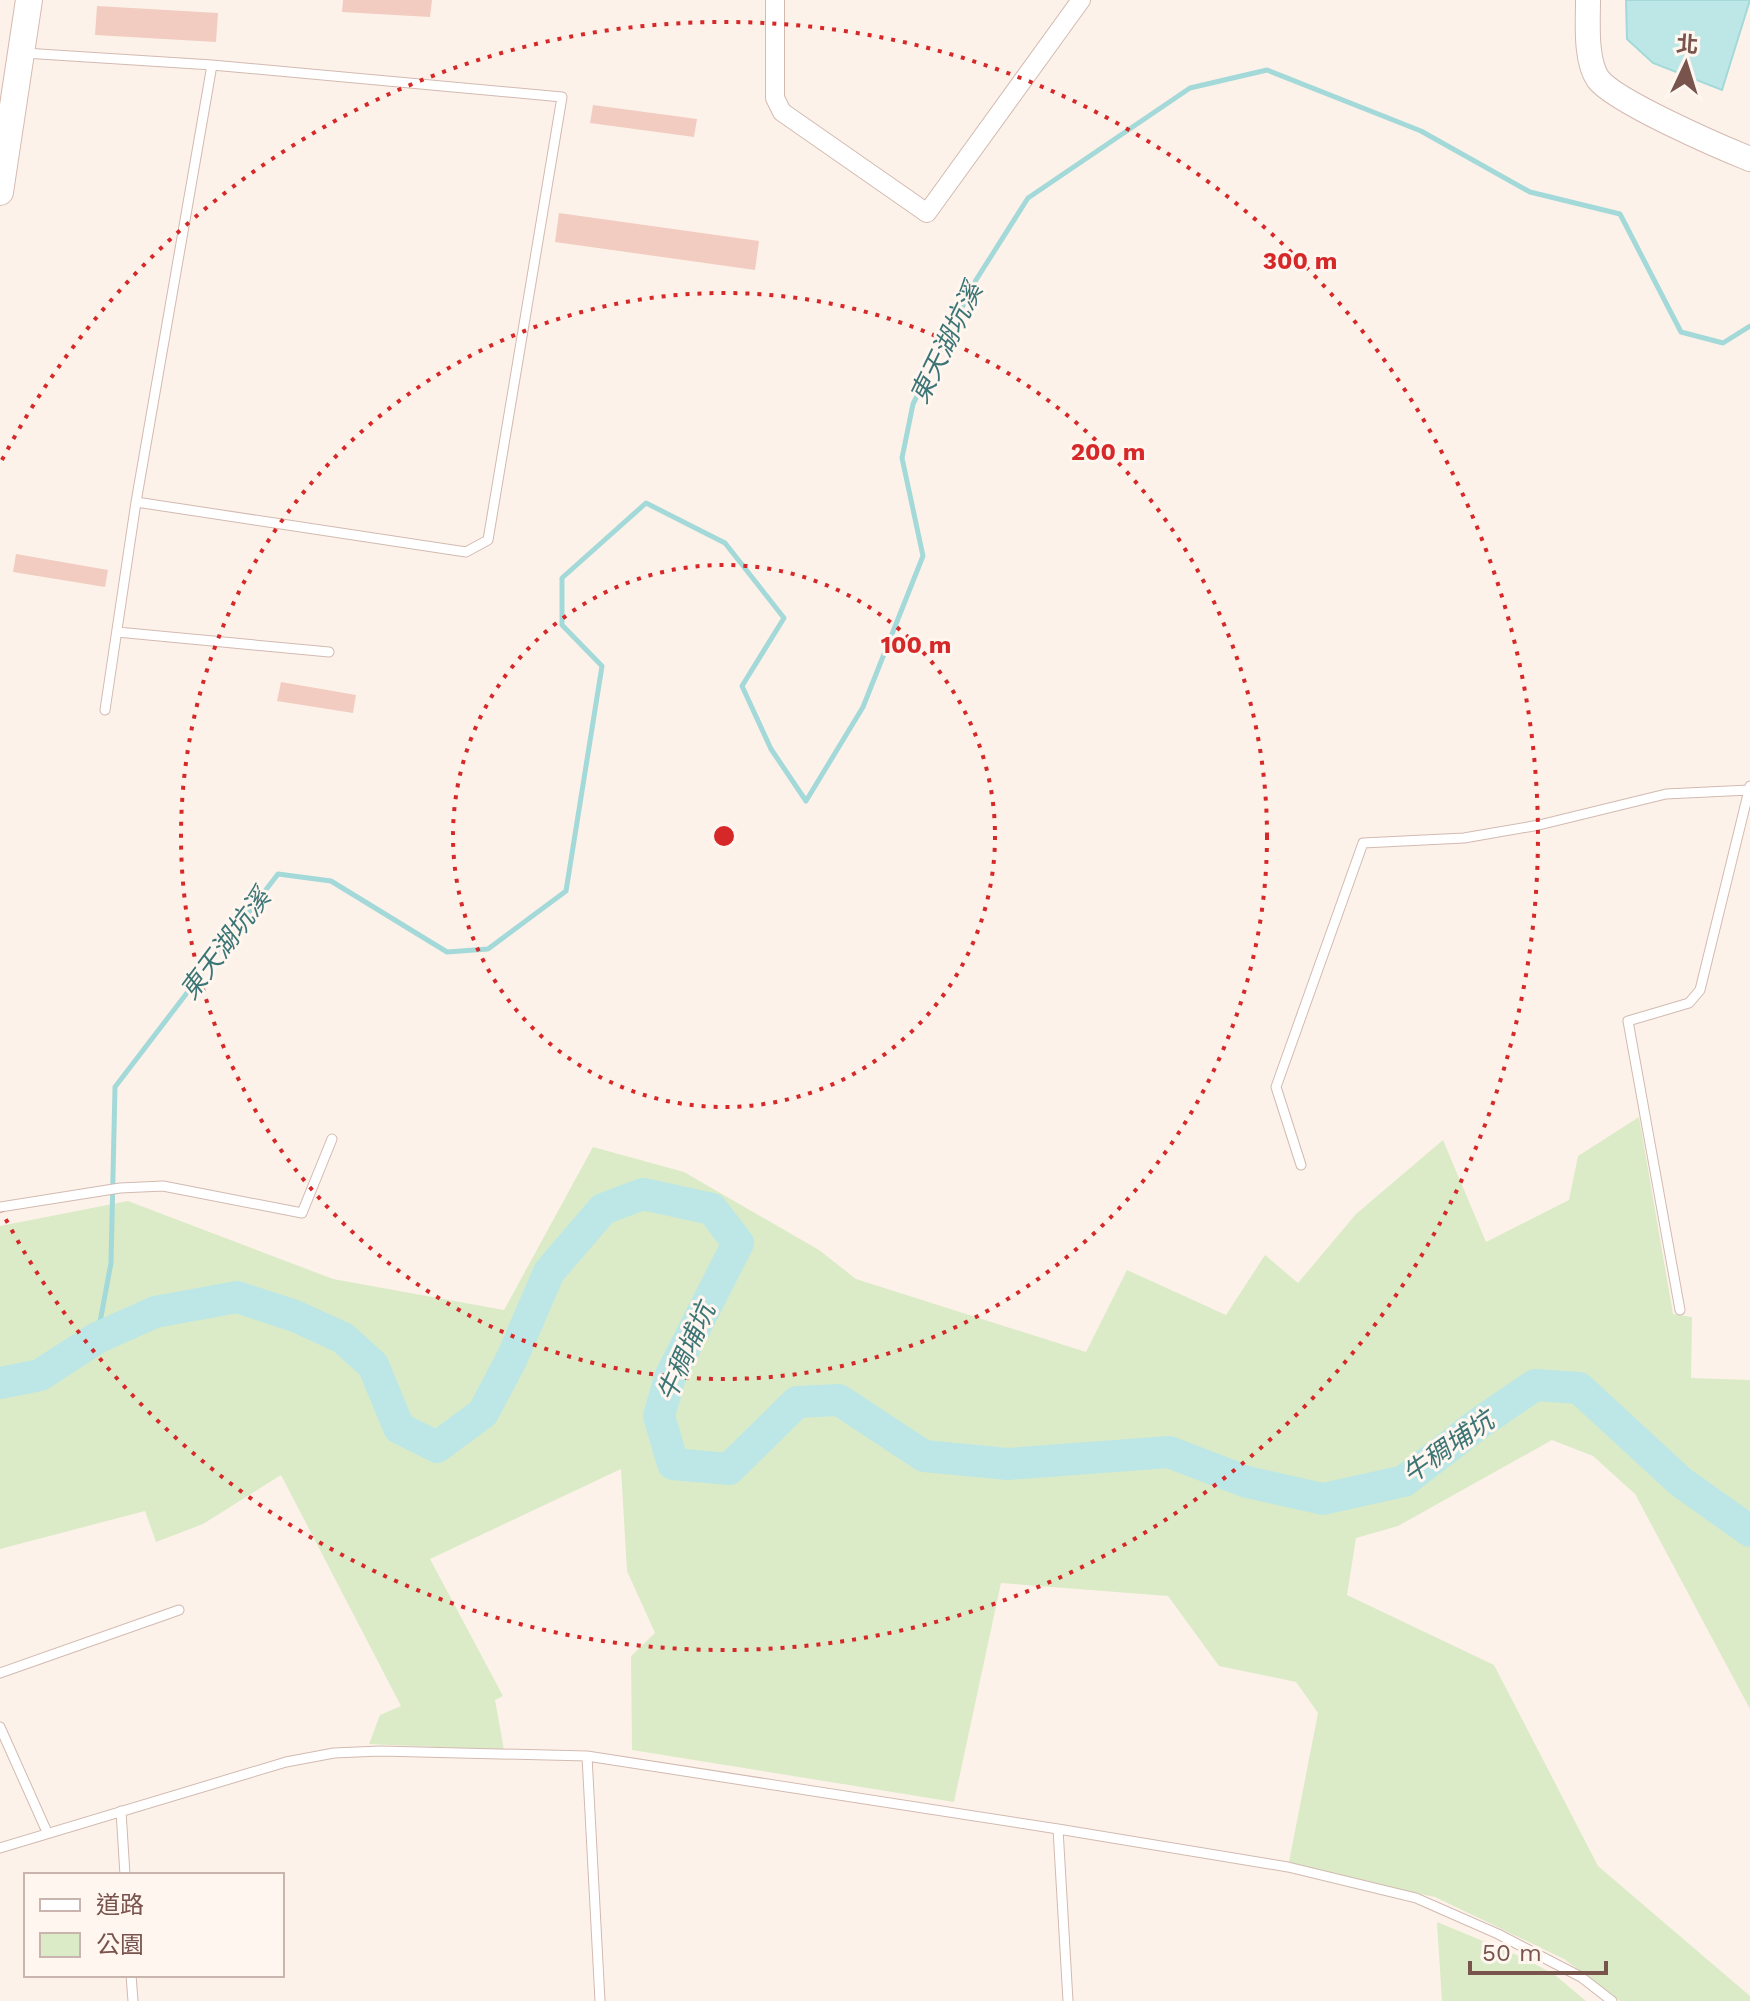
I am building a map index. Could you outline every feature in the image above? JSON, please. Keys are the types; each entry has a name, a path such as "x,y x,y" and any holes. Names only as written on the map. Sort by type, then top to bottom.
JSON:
{"main road":[{"path":"0,192 29,0"}],"street":[{"path":"775,0 775,98 782,112 927,213 1081,0"},
{"path":"1588,0 1588,45 1597,78 1619,98 1750,159"}],"lane":[{"path":"21,53 212,65 562,97 488,540 466,552 136,502"},
{"path":"105,710 136,502 212,65"},
{"path":"117,632 329,652"},
{"path":"1301,1165 1276,1087 1363,843 1464,838 1539,825 1666,794 1750,788 1700,990 1689,1003 1628,1021 1680,1310"},
{"path":"0,1207 120,1188 163,1186 302,1213 332,1139"},
{"path":"0,1673 179,1610"},
{"path":"0,1727 47,1832"},
{"path":"0,1848 286,1762 334,1753 380,1751 587,1756 1288,1867 1416,1898 1498,1934 1581,1977 1612,2001"},
{"path":"587,1756 600,2001"},
{"path":"121,1811 125,1873"},
{"path":"1058,1829 1068,2001"},
{"path":"131,1977 133,2001"}],"green space":[{"path":"1639,1117 1673,1314 1692,1317 1691,1378 1750,1380 1750,1709 1635,1494 1593,1456 1552,1440 1398,1526 1356,1538 1347,1595 1494,1665 1598,1866 1750,1996 1750,2001 1620,2001 1564,1959 1435,1897 1288,1867 1318,1713 1296,1682 1219,1666 1168,1596 1001,1583 954,1802 632,1750 631,1656 655,1633 627,1571 621,1469 430,1559 503,1696 495,1700 504,1750 369,1744 380,1715 401,1706 281,1475 203,1524 156,1542 145,1511 0,1549 0,1226 128,1201 333,1279 504,1310 593,1147 684,1172 819,1250 856,1279 1086,1352 1127,1270 1226,1315 1265,1255 1298,1283 1356,1214 1443,1140 1486,1242 1569,1200 1578,1156"},
{"path":"1437,1922 1524,1958 1555,1975 1586,2001 1442,2001"}],"water":[{"path":"1626,0 1750,0 1722,90 1653,63 1627,39"}],"building":[{"path":"343,0 432,0 430,17 342,12"},
{"path":"97,6 218,13 216,42 95,35"},
{"path":"593,105 697,119 694,137 590,123"},
{"path":"559,213 759,241 755,270 555,242"},
{"path":"16,554 108,570 105,587 13,572"},
{"path":"281,682 356,695 353,713 277,701"}],"waterway":[{"name":"東天湖坑溪","path":"97,1338 111,1263 115,1087 278,874 331,881 447,952 488,949 566,891 602,666 562,625 562,578 646,503 725,543 784,618 742,686 771,749 806,801 863,707 923,556 902,458 913,404 976,280 1028,198 1190,88 1267,70 1421,131 1530,192 1620,214 1681,332 1723,343 1750,326"},
{"name":"牛稠埔坑","path":"0,1383 40,1375 97,1338 155,1312 237,1297 295,1316 343,1338 373,1365 399,1428 437,1447 483,1413 512,1358 549,1272 603,1209 643,1194 712,1209 738,1243 670,1377 659,1416 673,1464 729,1469 797,1402 839,1400 924,1456 1008,1464 1169,1452 1247,1482 1323,1499 1404,1481 1535,1385 1579,1388 1681,1482 1750,1531"}]}
